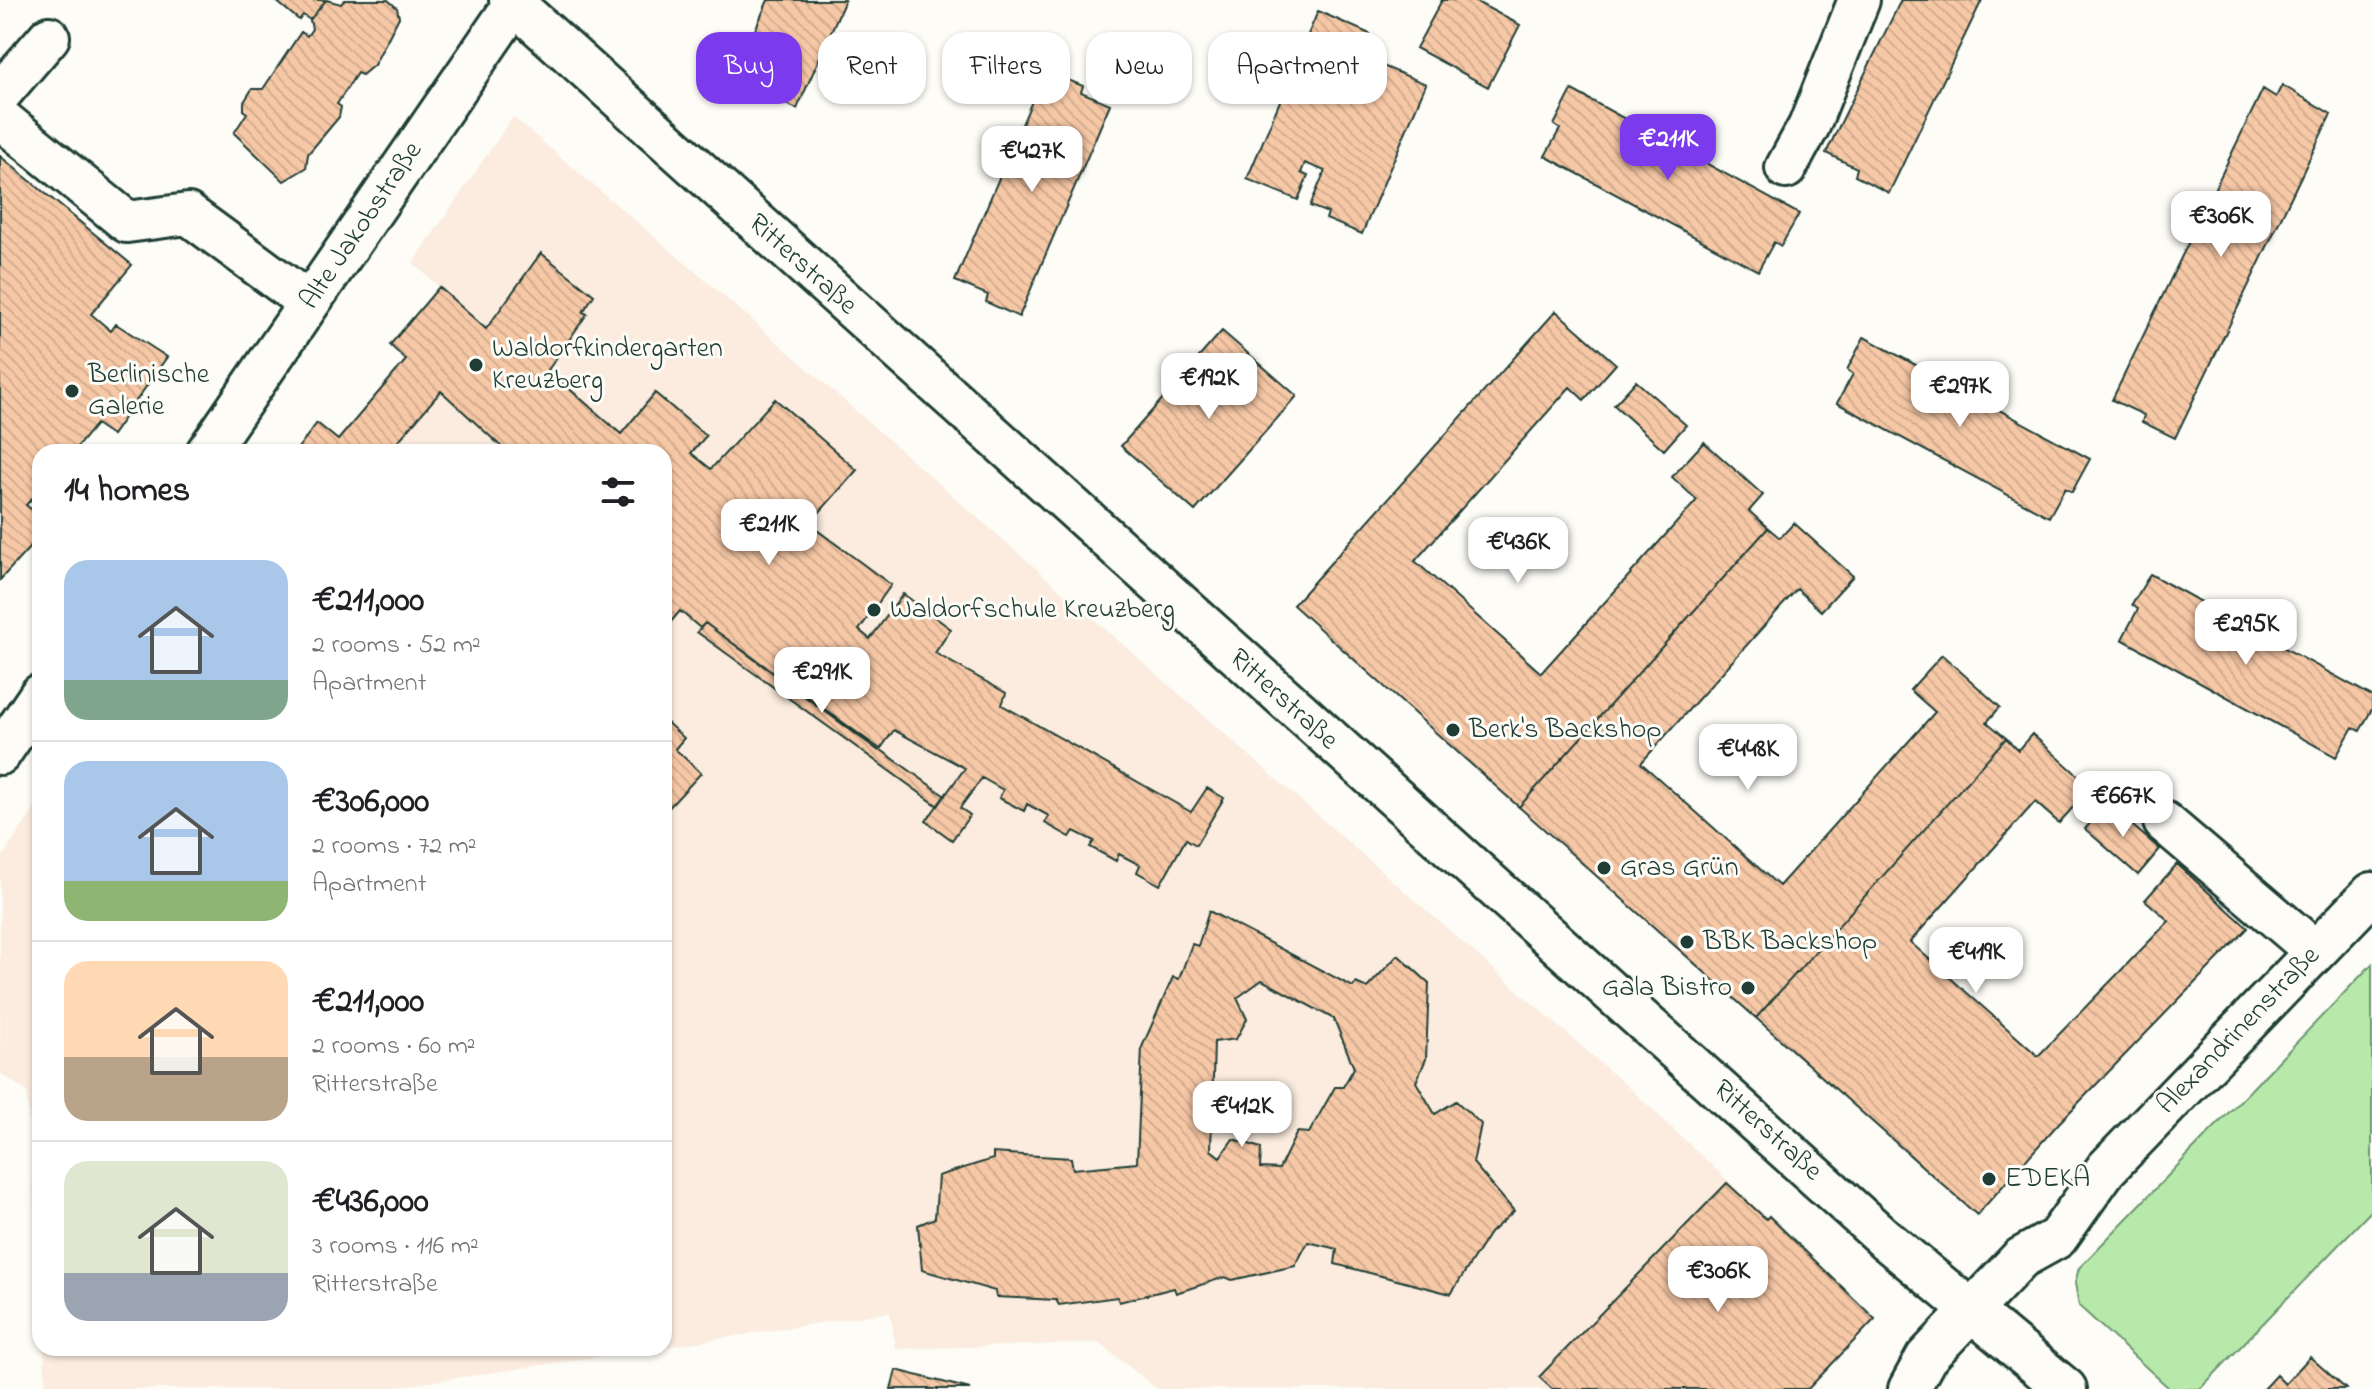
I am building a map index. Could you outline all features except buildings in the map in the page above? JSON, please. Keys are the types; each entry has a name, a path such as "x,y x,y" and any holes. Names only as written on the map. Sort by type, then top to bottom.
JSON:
{"street":[{"path":"1786,168 1809,126 1859,0"},
{"name":"Alte Jakobstraße","path":"212,444 513,1"},
{"name":"Ritterstraße","path":"513,1 1307,722 1885,1239 2066,1389"},
{"path":"0,94 49,37"},
{"path":"0,118 127,222 188,214 309,303"},
{"path":"0,754 32,707"},
{"path":"2164,822 2315,951"},
{"name":"Alexandrinenstraße","path":"1883,1389 1890,1376 1917,1374 2021,1258 2035,1227 2048,1213 2106,1169 2372,893"}],"shaded area":[{"name":"Waldorfschule Kreuzberg","path":"513,117 737,307 1636,1094 1875,1319 1808,1389 1157,1389 1099,1343 896,1349 890,1312 672,1346 672,444 396,444 441,391 390,345 439,287 413,263"},
{"path":"32,813 32,1168 27,1092 0,1073 0,860"},
{"path":"44,1356 602,1356 383,1389 46,1389"}],"green space":[{"path":"2372,964 2372,1210 2200,1389 2170,1389 2079,1306 2075,1283 2079,1268"}],"place":[{"name":"Waldorfkindergarten Kreuzberg","path":"476,365"},
{"name":"Berlinische Galerie","path":"72,391"},
{"name":"Waldorfschule Kreuzberg","path":"874,610"},
{"name":"Berk's Backshop","path":"1453,730"},
{"name":"Gras Grün","path":"1604,868"},
{"name":"BBK Backshop","path":"1687,942"},
{"name":"Gala Bistro","path":"1748,988"},
{"name":"EDEKA","path":"1989,1179"}]}
